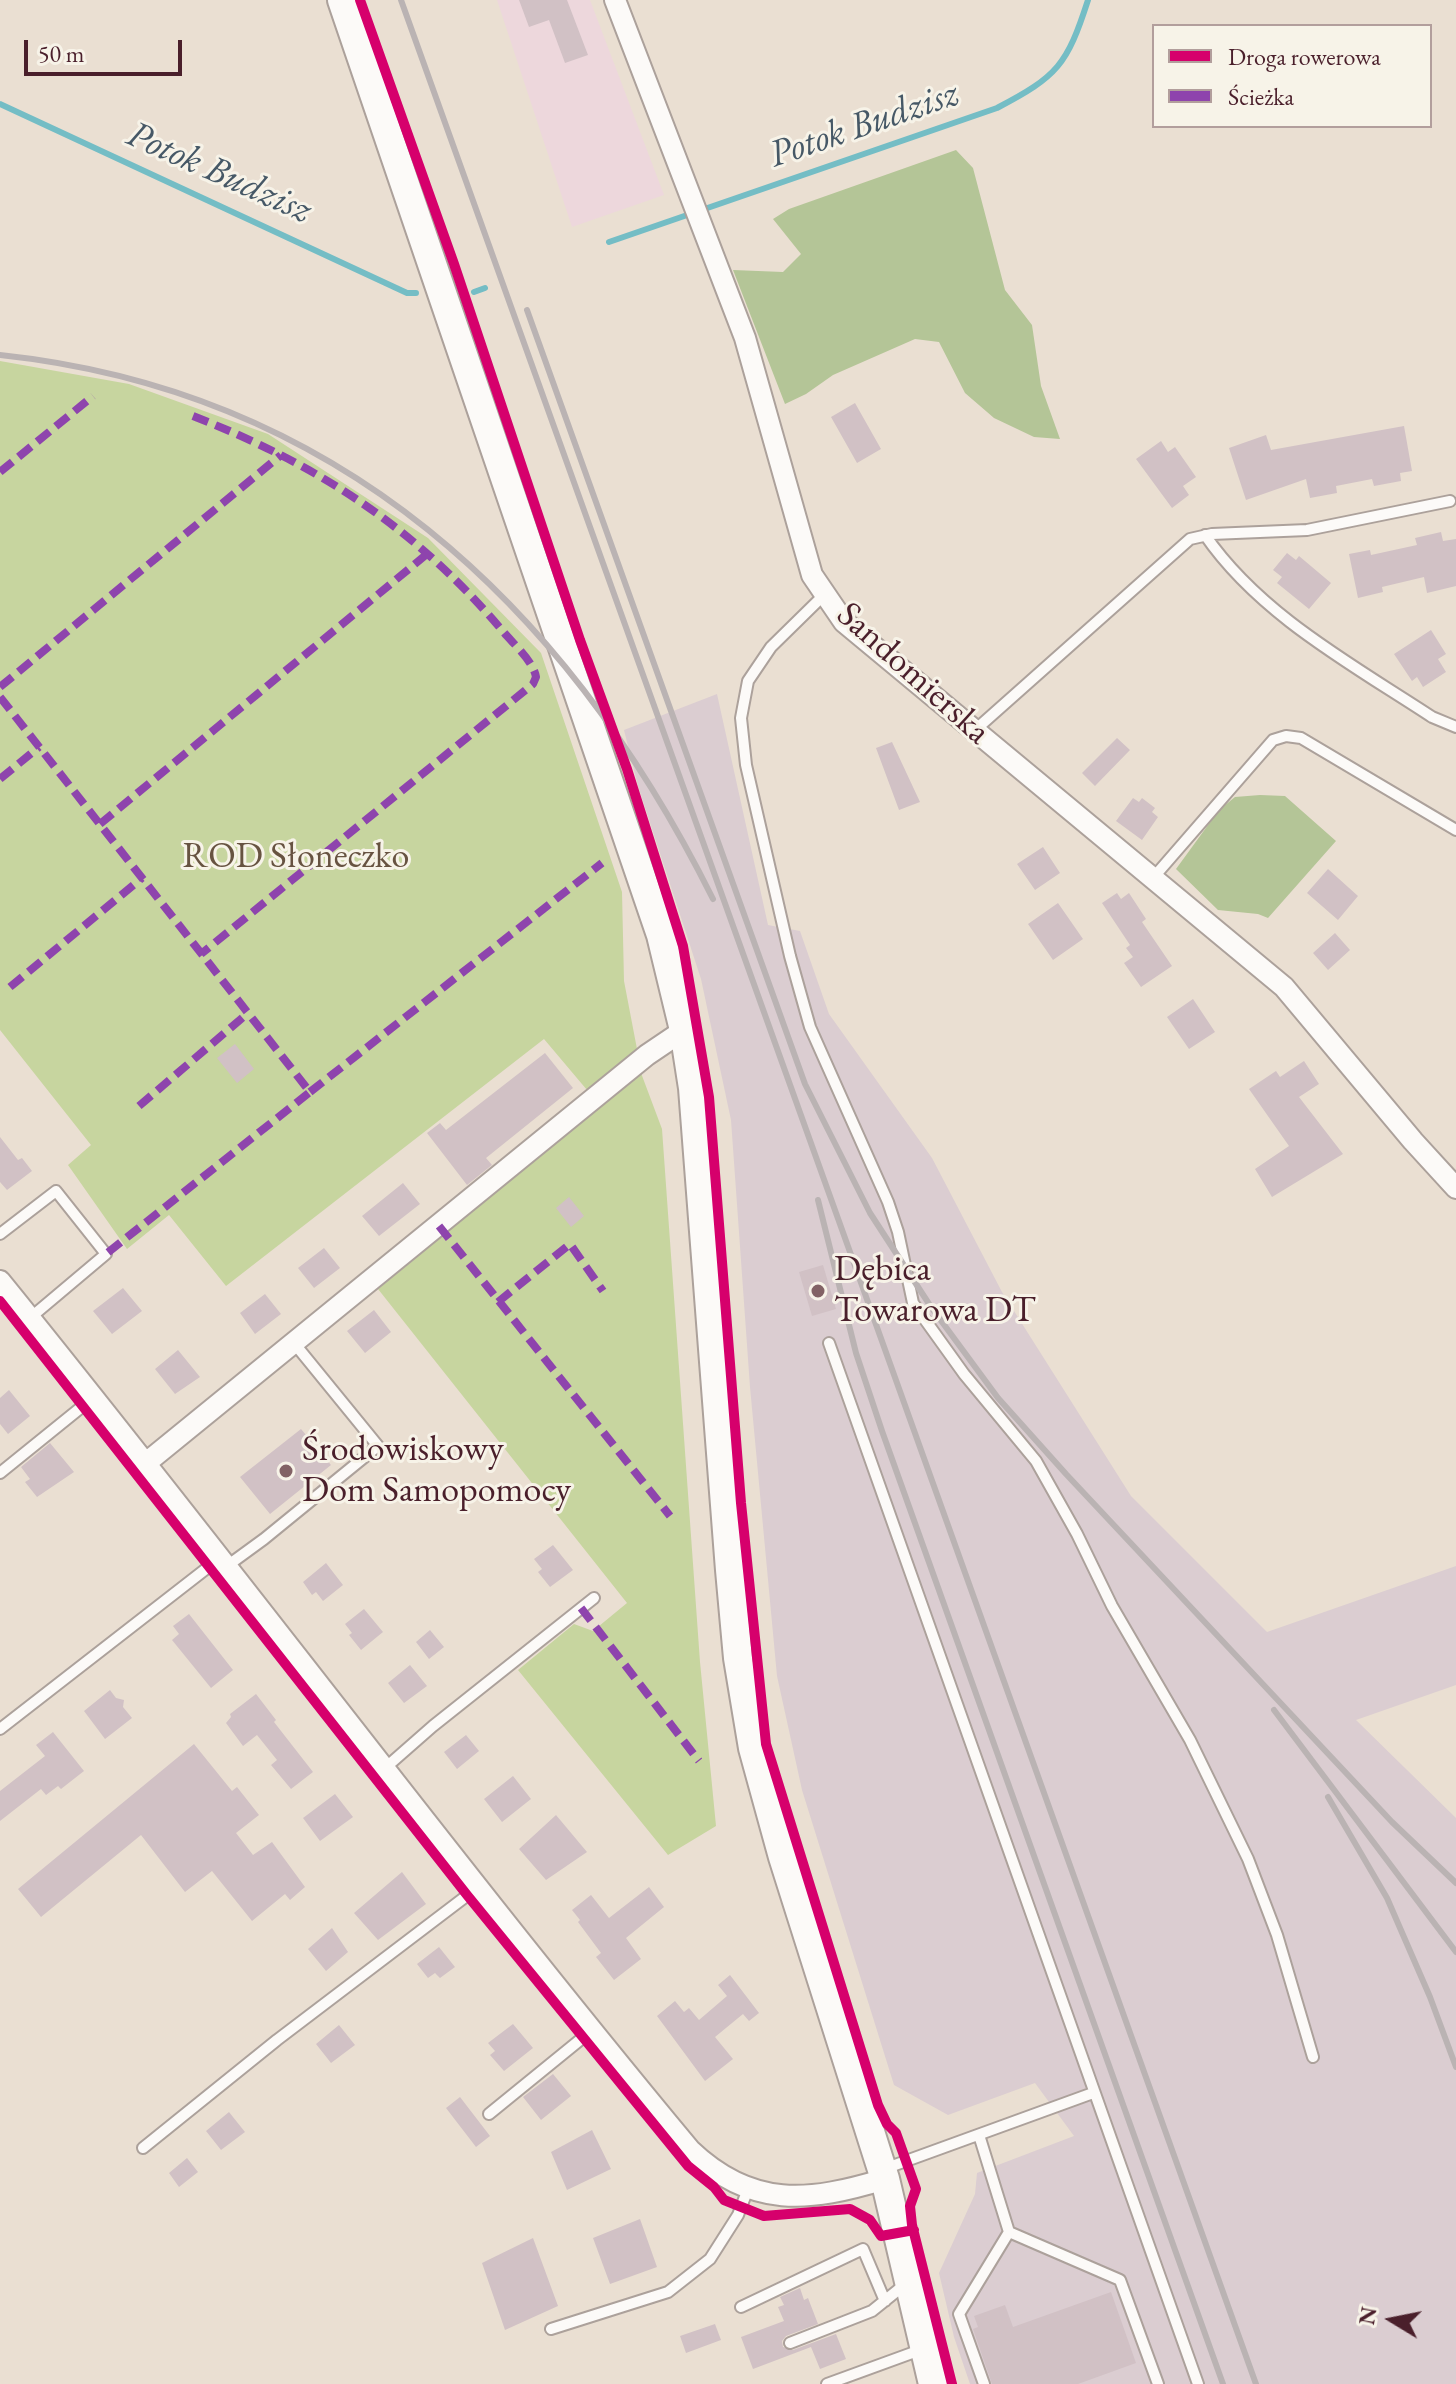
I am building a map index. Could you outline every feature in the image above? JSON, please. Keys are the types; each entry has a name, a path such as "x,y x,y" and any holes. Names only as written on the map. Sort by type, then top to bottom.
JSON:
{"street":[{"path":"342,0 661,935 684,1030 693,1088 738,1658 753,1748 791,1884 884,2174 933,2384"},
{"name":"Sandomierska","path":"615,0 745,338 812,575 844,622 1284,987 1456,1188"},
{"path":"146,1463 647,1055 684,1030"},
{"path":"0,1281 477,1888 690,2150 704,2164 748,2189 767,2195 798,2198 847,2191 884,2174"}],"lane":[{"path":"974,731 1190,539 1205,535 1307,530 1450,501"},
{"path":"1205,535 1240,578 1280,613 1432,717 1456,727"},
{"path":"825,594 771,647 748,681 741,718 746,765 790,956 810,1027 888,1202 898,1232 913,1303 964,1374 1036,1461 1077,1534 1112,1606 1190,1740 1248,1859 1263,1897 1313,2057"},
{"path":"1153,878 1273,740 1286,736 1301,738 1456,830"},
{"path":"0,1234 56,1191 106,1254 30,1318"},
{"path":"0,1729 378,1446 294,1343"},
{"path":"829,1343 1198,2384"},
{"path":"0,1473 94,1397"},
{"path":"384,1769 433,1726 594,1598"},
{"path":"143,2148 277,2040 477,1888"},
{"path":"489,2114 591,2031"},
{"path":"884,2174 1093,2093"},
{"path":"979,2135 1009,2232 959,2314 984,2384"},
{"path":"551,2329 668,2292 710,2259 738,2215 748,2189"},
{"path":"1009,2232 1120,2280 1158,2384"},
{"path":"741,2307 863,2249 885,2301"},
{"path":"790,2343 872,2311 909,2281"},
{"path":"827,2384 925,2349"}],"shaded area":[{"path":"497,0 590,0 664,195 572,227"},
{"path":"717,694 768,925 800,931 829,1014 932,1158 1002,1292 1131,1496 1267,1632 1456,1566 1456,1685 1356,1720 1456,1818 1456,2384 970,2384 954,2337 939,2273 975,2194 977,2173 1074,2136 1035,2083 948,2115 894,2085 802,1790 777,1676 750,1387 731,1120 701,979 638,786 624,730"}],"green space":[{"path":"956,150 973,168 1005,290 1032,325 1041,386 1060,439 1034,437 994,418 965,393 939,342 915,339 833,375 785,404 733,270 783,272 801,254 773,219 789,209"},
{"name":"ROD Słoneczko","path":"0,361 129,384 268,434 428,538 541,653 622,892 624,981 637,1049 587,1090 544,1039 226,1286 169,1215 127,1249 68,1165 91,1145 0,1030"},
{"path":"1285,796 1336,841 1268,918 1218,910 1176,869 1219,810 1235,797"},
{"path":"641,1073 662,1129 700,1662 716,1826 668,1855 518,1670 574,1624 593,1631 627,1603 378,1289"}],"building":[{"path":"519,0 567,0 588,55 565,63 549,20 529,27"},
{"path":"855,403 881,449 857,463 831,417"},
{"path":"1404,426 1412,471 1400,473 1401,481 1374,486 1372,479 1336,486 1337,493 1310,498 1306,479 1246,500 1229,448 1266,435 1271,450"},
{"path":"1161,441 1168,452 1175,447 1196,477 1183,486 1189,495 1172,508 1136,459"},
{"path":"1441,532 1443,541 1456,539 1456,586 1427,593 1424,577 1382,587 1383,592 1358,598 1349,554 1370,550 1371,555 1417,545 1415,538"},
{"path":"1287,553 1296,560 1299,556 1331,583 1309,609 1277,583 1282,577 1273,570"},
{"path":"1431,630 1446,654 1438,659 1446,672 1423,687 1417,677 1412,681 1394,654"},
{"path":"1117,738 1130,750 1095,786 1082,773"},
{"path":"892,742 920,802 899,810 876,748"},
{"path":"1133,798 1139,802 1142,798 1155,808 1152,812 1158,817 1142,840 1116,821"},
{"path":"1043,847 1060,873 1035,890 1017,864"},
{"path":"1328,869 1358,896 1338,920 1307,893"},
{"path":"1117,893 1121,899 1129,893 1146,919 1142,922 1172,966 1141,987 1124,963 1133,957 1126,948 1130,945 1102,903"},
{"path":"1058,903 1083,939 1053,960 1028,924"},
{"path":"1335,933 1350,950 1328,970 1313,953"},
{"path":"1193,999 1215,1032 1189,1049 1167,1017"},
{"path":"235,1044 254,1069 237,1083 217,1058"},
{"path":"545,1053 573,1088 486,1158 492,1165 467,1185 427,1133 440,1123 446,1130"},
{"path":"1304,1061 1319,1084 1299,1097 1343,1154 1272,1197 1255,1169 1289,1146 1249,1089 1276,1071 1280,1077"},
{"path":"0,1137 18,1160 22,1158 32,1171 7,1190 0,1182"},
{"path":"403,1183 420,1204 379,1236 362,1216"},
{"path":"569,1197 584,1216 571,1227 556,1208"},
{"path":"324,1248 340,1268 314,1288 298,1268"},
{"name":"Dębica Towarowa DT","path":"823,1265 836,1309 812,1316 799,1272"},
{"path":"123,1288 142,1311 112,1334 93,1311"},
{"path":"265,1294 281,1314 255,1334 240,1313"},
{"path":"374,1310 391,1332 365,1353 347,1331"},
{"path":"178,1350 200,1377 175,1394 155,1369"},
{"path":"9,1390 30,1416 8,1434 0,1424 0,1398"},
{"name":"Środowiskowy Dom Samopomocy","path":"301,1429 331,1465 270,1514 240,1477"},
{"path":"50,1443 74,1472 37,1497 25,1482 30,1479 21,1467"},
{"path":"553,1545 573,1570 550,1587 538,1572 542,1569 534,1559"},
{"path":"326,1563 343,1585 323,1601 316,1592 312,1595 303,1582"},
{"path":"364,1609 383,1632 361,1650 345,1624"},
{"path":"189,1614 233,1670 211,1688 172,1640 179,1634 173,1626"},
{"path":"430,1630 444,1647 429,1659 416,1642"},
{"path":"410,1665 427,1686 404,1703 388,1683"},
{"path":"110,1690 116,1698 124,1700 123,1707 132,1718 105,1739 84,1711"},
{"path":"256,1694 313,1772 291,1789 271,1765 277,1760 257,1735 243,1746 226,1723 230,1714"},
{"path":"53,1732 84,1771 61,1789 58,1786 46,1795 41,1789 0,1821 0,1791 45,1756 36,1745"},
{"path":"466,1735 479,1751 457,1769 444,1752"},
{"path":"194,1744 232,1791 237,1787 259,1815 236,1833 253,1855 272,1842 305,1887 290,1900 285,1894 252,1921 212,1871 185,1892 141,1835 41,1917 18,1889"},
{"path":"513,1776 531,1799 502,1822 484,1799"},
{"path":"335,1794 353,1817 320,1841 303,1818"},
{"path":"556,1815 587,1852 546,1880 519,1849"},
{"path":"402,1872 426,1904 378,1940 354,1913"},
{"path":"649,1887 664,1907 626,1938 641,1959 614,1980 596,1957 601,1953 572,1910 591,1895 609,1918"},
{"path":"332,1928 348,1952 326,1971 308,1949"},
{"path":"439,1947 455,1967 440,1978 435,1973 428,1978 417,1964"},
{"path":"730,1975 759,2013 749,2021 743,2014 715,2037 733,2059 705,2081 657,2016 675,2001 684,2012 689,2008 699,2020 727,1996 718,1985"},
{"path":"513,2024 533,2048 504,2071 490,2055 495,2051 488,2043"},
{"path":"339,2025 355,2045 331,2063 316,2044"},
{"path":"553,2074 571,2096 541,2120 523,2097"},
{"path":"460,2097 490,2136 476,2147 446,2108"},
{"path":"229,2112 245,2132 221,2150 206,2131"},
{"path":"592,2130 611,2169 567,2190 551,2152"},
{"path":"187,2158 198,2172 179,2187 169,2173"},
{"path":"640,2219 657,2267 610,2284 593,2238"},
{"path":"533,2238 558,2306 505,2330 482,2263"},
{"path":"800,2288 804,2300 808,2298 818,2324 786,2336 782,2341 783,2347 793,2350 836,2334 846,2359 820,2369 811,2347 753,2369 741,2337 784,2321 778,2307 784,2305 780,2297"},
{"path":"1111,2292 1136,2363 1078,2384 992,2384 973,2329 978,2327 974,2316 1005,2305 1013,2327"},
{"path":"715,2324 721,2340 686,2353 680,2336"}],"waterway":[{"name":"Potok Budzisz","path":"609,242 997,108 1034,87 1058,66 1074,40 1088,0"},
{"name":"Potok Budzisz","path":"0,104 407,293 416,293"},
{"name":"Potok Budzisz","path":"474,292 485,288"}],"railway":[{"path":"401,0 1256,2384"},
{"path":"527,310 805,1084 870,1213 931,1307 998,1398 1392,1822 1456,1883"},
{"path":"0,355 122,377 233,414 335,465 428,530 512,607 587,695 654,792 713,899"},
{"path":"818,1200 856,1353 882,1431 1223,2384"},
{"path":"1274,1710 1456,1952"},
{"path":"1328,1797 1387,1898 1456,2067"}],"marked path":[{"path":"0,472 93,396"},
{"path":"193,416 281,455 361,502 398,529 468,592 527,658 536,677 533,684 201,954"},
{"path":"0,687 281,455"},
{"path":"100,824 427,554"},
{"path":"0,697 310,1092 106,1254"},
{"path":"0,779 39,747"},
{"path":"310,1092 602,863"},
{"path":"10,987 142,878"},
{"path":"139,1106 248,1013"},
{"path":"439,1226 670,1516"},
{"path":"498,1302 570,1244 603,1291"},
{"path":"581,1608 699,1761"}],"cycle path":[{"path":"360,0 627,769 683,946 709,1097 741,1503 766,1744 878,2105 887,2124 896,2133 916,2189 910,2206 912,2225 952,2384"},
{"path":"0,1301 467,1895 688,2166 714,2187 724,2200 764,2216 850,2209 870,2220 881,2236 914,2230"}],"place":[{"name":"Dębica Towarowa DT","path":"818,1291"},
{"name":"Środowiskowy Dom Samopomocy","path":"286,1471"}]}
